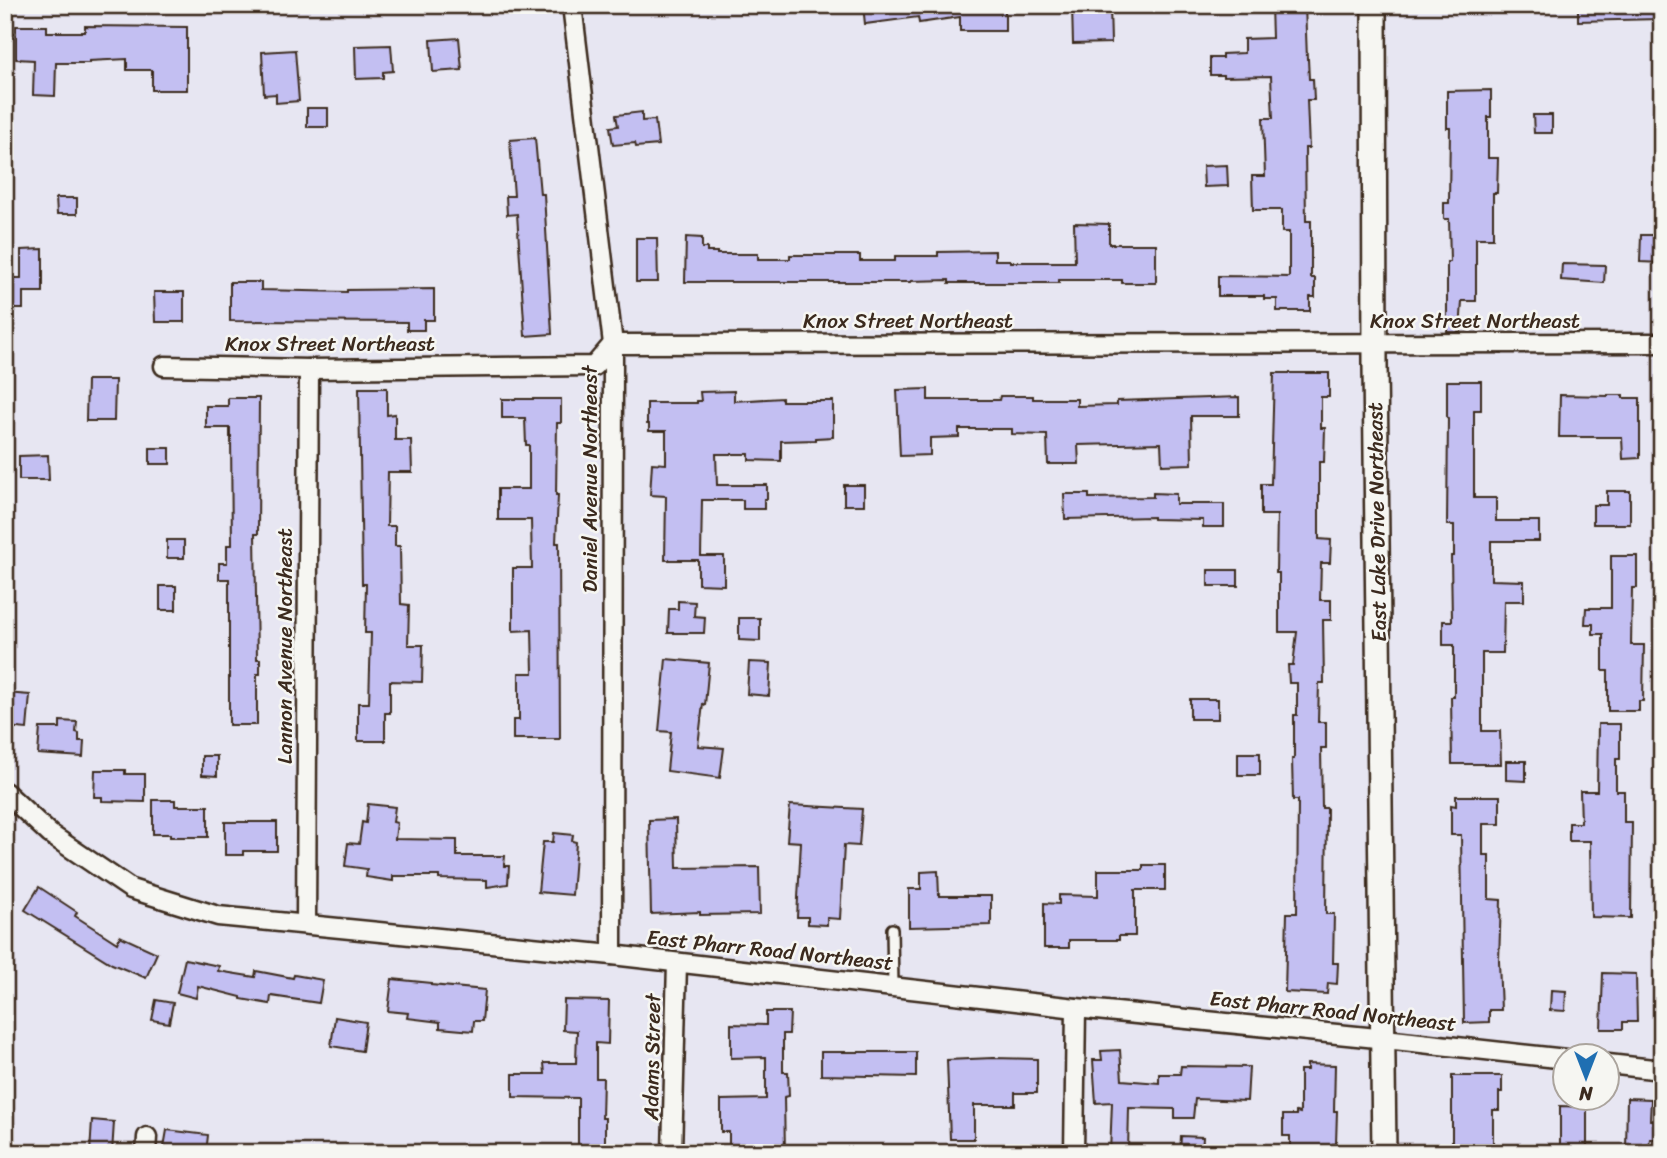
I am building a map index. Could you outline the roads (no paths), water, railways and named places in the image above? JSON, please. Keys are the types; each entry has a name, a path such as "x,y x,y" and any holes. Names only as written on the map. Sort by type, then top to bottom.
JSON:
{"street":[{"name":"Daniel Avenue Northeast","path":"572,5 613,344 612,955"},
{"name":"East Lake Drive Northeast","path":"1374,5 1384,1153"},
{"name":"Knox Street Northeast","path":"164,366 309,369 594,366 613,344 1662,343"},
{"name":"Lannon Avenue Northeast","path":"306,924 309,369"},
{"name":"East Pharr Road Northeast","path":"5,792 50,834 131,889 218,916 612,955 1076,1008 1552,1057"},
{"name":"Adams Street","path":"672,1153 677,963"},
{"path":"1074,1153 1076,1008"},
{"path":"1622,1066 1662,1070"}],"lane":[{"path":"892,929 893,987"}]}
